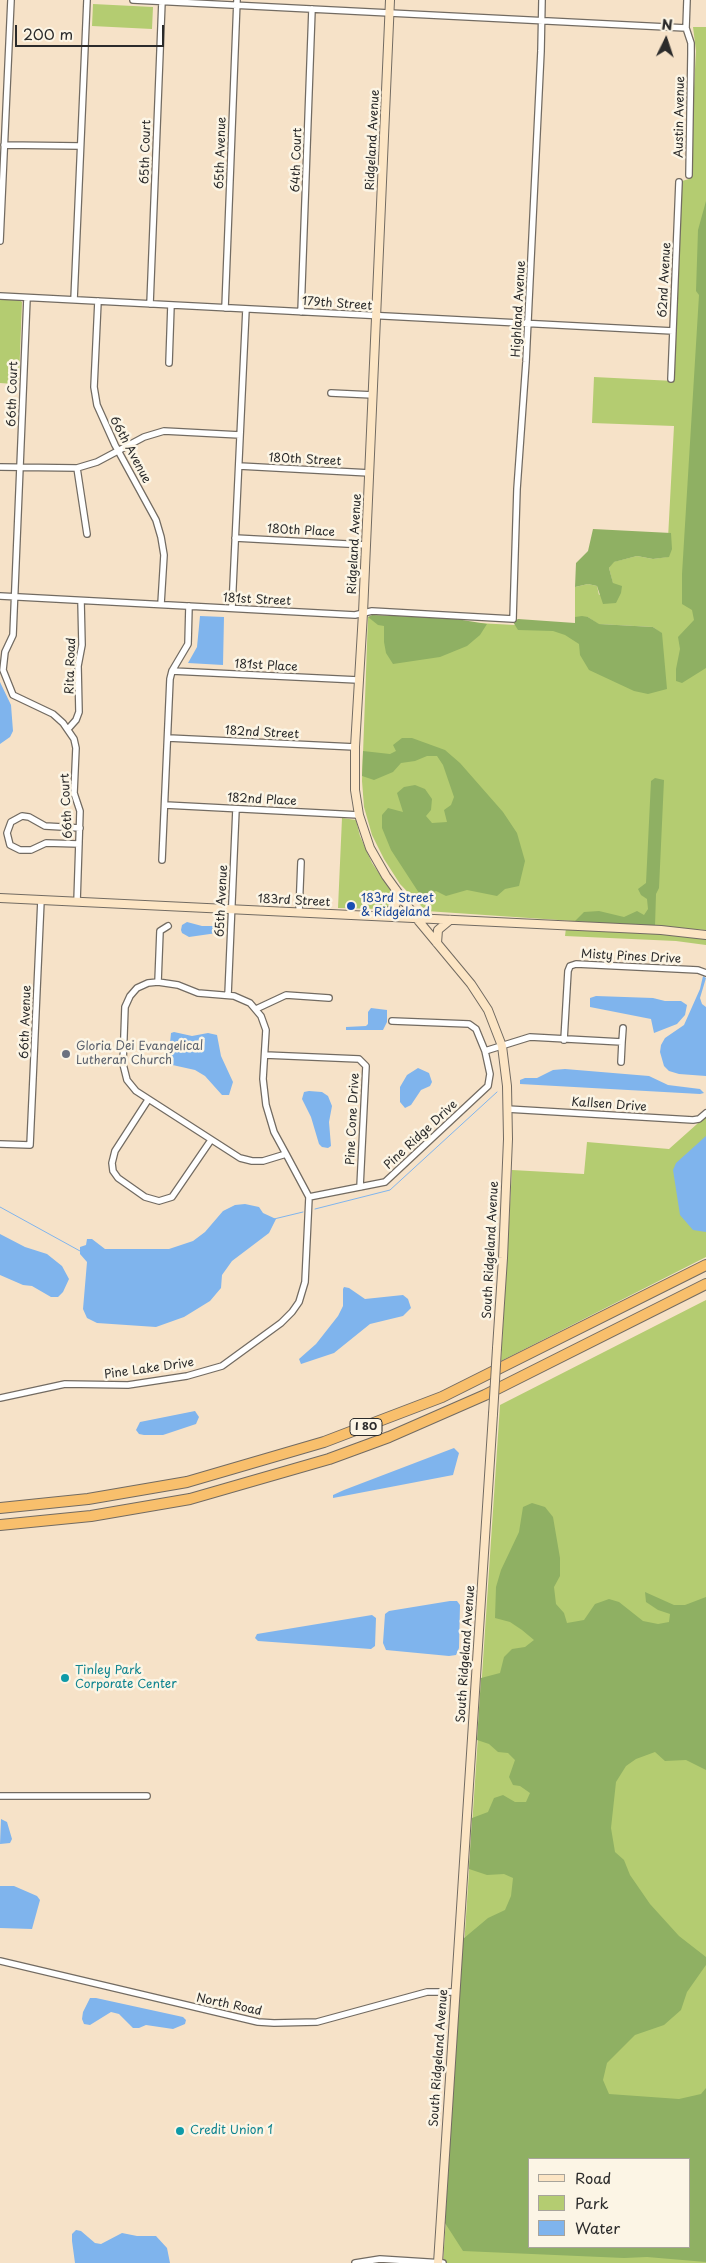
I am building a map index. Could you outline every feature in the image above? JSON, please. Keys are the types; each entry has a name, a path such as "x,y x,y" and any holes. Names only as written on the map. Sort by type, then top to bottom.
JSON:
{"highway":[{"name":"I 80","path":"0,1508 88,1499 187,1482 324,1442 450,1393 706,1265"},
{"name":"I 80","path":"0,1525 91,1516 190,1499 329,1459 389,1437 485,1396 706,1284"}],"street":[{"path":"0,241 12,0"},
{"path":"74,300 87,0"},
{"path":"133,0 237,3 312,9 686,28"},
{"name":"Ridgeland Avenue","path":"390,0 370,473 355,746 355,790 359,815 370,848 396,890 417,919 471,984 484,1005 502,1046"},
{"name":"Highland Avenue","path":"513,619 517,489 528,323 542,0"},
{"name":"Austin Avenue","path":"688,0 686,28 691,43 689,175"},
{"name":"65th Court","path":"150,304 162,2"},
{"name":"65th Avenue","path":"225,308 237,3"},
{"name":"64th Court","path":"301,312 312,9"},
{"path":"4,144 80,146"},
{"name":"62nd Avenue","path":"671,379 679,182"},
{"name":"179th Street","path":"0,296 673,331"},
{"name":"66th Court","path":"27,298 13,635 1,670 13,695 53,714 68,729 76,748 74,793 80,812 77,902"},
{"name":"66th Avenue","path":"98,302 94,392 100,416 156,520 164,555 161,604"},
{"path":"169,364 172,305"},
{"path":"232,608 246,309"},
{"path":"331,393 372,395"},
{"path":"0,467 76,468 97,462 144,437 164,431 240,435"},
{"name":"180th Street","path":"239,466 370,473"},
{"path":"76,468 87,534"},
{"name":"180th Place","path":"235,538 366,545"},
{"name":"181st Street","path":"0,596 355,615 372,611 513,619"},
{"name":"Rita Road","path":"68,729 76,720 79,712 78,666 82,644 81,601"},
{"path":"162,860 172,671 188,644 189,606"},
{"name":"181st Place","path":"172,671 358,680"},
{"name":"182nd Street","path":"168,738 355,746"},
{"name":"182nd Place","path":"165,805 359,815"},
{"name":"65th Avenue","path":"228,995 236,809"},
{"path":"79,844 46,843 31,850 20,850 10,845 7,833 11,822 22,816 45,826 80,828"},
{"path":"299,912 301,862"},
{"path":"381,917 394,908 397,901 396,890"},
{"name":"183rd Street","path":"0,898 661,930 706,935"},
{"name":"66th Avenue","path":"0,1144 30,1145 41,900"},
{"path":"437,944 438,930 450,920"},
{"path":"158,982 160,931 168,926"},
{"name":"Misty Pines Drive","path":"564,1040 568,971 570,966 576,964 698,970 706,973"},
{"path":"286,1154 263,1161 246,1160 210,1140 148,1100 132,1085 124,1072 125,1011 128,998 137,988 148,983 158,982 178,985 198,993 228,995 246,1000 256,1009 265,1026 263,1079 266,1105 274,1132 286,1154 309,1197"},
{"path":"256,1009 286,995 328,998"},
{"path":"392,1021 469,1024 476,1030 484,1051 530,1037 622,1042"},
{"path":"621,1062 623,1028"},
{"name":"South Ridgeland Avenue","path":"438,2263 454,1992 503,1258 507,1079 502,1046"},
{"name":"Pine Ridge Drive","path":"309,1197 386,1182 488,1086 490,1074 484,1051"},
{"name":"Pine Cone Drive","path":"265,1055 359,1059 366,1066 360,1187"},
{"path":"148,1100 115,1151 112,1163 113,1171 118,1178 145,1197 159,1201 172,1197 210,1140"},
{"name":"Kallsen Drive","path":"507,1109 693,1120 699,1119 706,1113"},
{"name":"Pine Lake Drive","path":"0,1398 65,1384 128,1384 187,1376 222,1366 281,1323 299,1302 305,1282 309,1197"},
{"path":"0,1796 147,1796"},
{"name":"North Road","path":"0,1961 266,2023 317,2022 427,1992 454,1992"},
{"path":"355,2263 380,2260 443,2263"}],"green space":[{"path":"93,4 153,7 152,29 92,26"},
{"path":"693,27 706,27 706,930 426,911 400,884 384,859 372,835 364,807 362,781 368,617 661,633 653,627 598,624 588,617 575,617 575,587 588,584 597,586 599,595 613,584 609,568 613,562 637,556 653,559 667,557 674,426 592,423 594,377 674,381 682,181 689,179 696,51"},
{"path":"706,201 706,668 682,683 676,681 680,649 678,637 694,620 692,610 682,604 682,574 699,295 696,291 698,230"},
{"path":"0,298 18,299 22,302 19,379 14,384 0,383"},
{"path":"593,529 671,533 672,549 669,557 653,559 637,556 614,562 609,568 613,583 622,586 621,593 616,603 603,604 597,586 588,584 575,587 576,563 588,551"},
{"path":"372,615 450,618 487,624 480,635 467,646 440,657 393,664 386,653 384,626 378,625 368,617"},
{"path":"575,617 588,617 599,624 653,627 662,633 667,689 648,694 634,691 589,670 580,655 579,644 565,635 553,631 518,630 513,622 518,619 575,623"},
{"path":"402,738 412,738 445,750 460,763 503,812 517,833 525,861 519,886 505,889 497,896 467,890 446,896 436,891 429,894 419,893 391,850 382,828 382,815 388,808 403,812 397,793 404,787 415,785 425,789 432,799 431,810 426,816 432,823 447,822 444,810 451,805 454,797 443,765 437,756 427,756 415,761 401,763 393,772 374,780 362,776 363,751 390,754 396,751 393,745"},
{"path":"655,778 664,780 659,888 656,894 655,926 575,921 584,912 599,911 624,917 637,911 644,915 648,909 647,899 641,895 638,889 646,883 651,781"},
{"path":"342,818 356,820 360,836 372,863 394,895 392,907 385,909 338,908"},
{"path":"566,928 644,932 706,938 706,945 676,941 565,936"},
{"path":"706,1116 706,1257 501,1361 512,1170 584,1174 587,1142 669,1149"},
{"path":"706,1300 706,2263 443,2263 500,1405"},
{"path":"532,1503 545,1507 553,1517 560,1558 560,1576 554,1587 556,1604 564,1613 567,1623 584,1620 595,1604 609,1599 619,1602 643,1621 658,1624 669,1622 670,1614 658,1610 646,1602 645,1592 674,1605 685,1605 706,1597 706,1770 686,1760 665,1761 655,1752 636,1759 626,1766 616,1782 611,1828 615,1852 624,1860 630,1875 650,1904 679,1936 706,1957 706,1965 687,1992 681,2010 664,2025 635,2035 607,2063 603,2080 609,2094 679,2099 701,2094 706,2088 706,2262 647,2257 624,2258 463,2251 445,2223 463,1939 488,1918 505,1910 511,1896 513,1878 504,1874 487,1875 469,1869 472,1818 488,1812 494,1798 503,1795 515,1802 526,1802 530,1793 520,1786 513,1785 509,1777 515,1760 508,1753 498,1752 489,1744 477,1740 481,1678 500,1673 504,1657 512,1649 525,1647 534,1640 510,1622 495,1618 496,1587 501,1570 519,1532 523,1507"}],"water":[{"path":"200,616 224,617 223,665 188,663 197,647"},
{"path":"0,682 11,705 13,731 10,737 0,744"},
{"path":"187,922 202,926 215,926 220,930 217,933 189,937 182,933 181,930 182,925"},
{"path":"703,976 706,978 700,998 702,1004 706,1007 706,1076 679,1074 669,1071 664,1066 660,1052 661,1045 665,1038 684,1025 700,989"},
{"path":"596,996 653,998 665,1001 681,1001 687,1005 685,1015 677,1024 654,1033 651,1019 590,1007 590,998"},
{"path":"371,1008 387,1010 387,1022 383,1030 346,1030 346,1027 366,1026 368,1024 368,1012"},
{"path":"171,1033 192,1036 208,1033 217,1035 221,1056 233,1082 229,1095 222,1095 205,1076 195,1070 168,1064"},
{"path":"418,1068 429,1073 432,1082 430,1086 421,1090 411,1105 405,1108 400,1102 400,1087 407,1075"},
{"path":"565,1069 649,1076 668,1085 700,1089 704,1093 520,1084 520,1080 525,1078 537,1078 553,1070"},
{"path":"304,1092 322,1092 328,1096 332,1106 329,1122 331,1146 328,1148 322,1147 319,1144 311,1117 302,1099"},
{"path":"706,1136 706,1232 693,1230 680,1215 673,1170 676,1163"},
{"path":"245,1204 259,1207 263,1213 276,1219 269,1233 232,1261 222,1275 221,1288 210,1301 184,1317 156,1327 97,1323 87,1318 83,1309 87,1262 80,1254 80,1247 86,1245 87,1239 92,1239 105,1249 169,1249 193,1241 205,1232 223,1211 235,1205"},
{"path":"0,1234 25,1247 47,1254 62,1266 69,1279 63,1292 58,1297 51,1297 32,1286 23,1285 0,1275"},
{"path":"344,1287 349,1288 365,1299 403,1295 408,1299 411,1308 403,1316 370,1324 334,1353 301,1364 299,1359 316,1344 338,1316 343,1306"},
{"path":"195,1411 199,1417 196,1424 163,1435 144,1435 139,1434 136,1430 140,1422"},
{"path":"454,1448 459,1453 453,1475 333,1498 333,1495 344,1490"},
{"path":"457,1601 460,1605 459,1648 456,1655 386,1650 383,1643 385,1614 389,1611"},
{"path":"372,1615 376,1618 375,1646 371,1649 258,1641 255,1638 257,1634"},
{"path":"1,1819 7,1822 12,1839 10,1843 0,1844"},
{"path":"0,1886 14,1886 37,1896 40,1900 32,1929 0,1928"},
{"path":"90,1998 183,2017 186,2020 185,2024 173,2029 146,2025 133,2028 119,2014 111,2012 90,2025 84,2024 82,2019 83,2012"},
{"path":"76,2230 81,2231 95,2243 101,2244 122,2233 137,2236 156,2236 167,2248 170,2263 75,2263 72,2234"}],"waterway":[{"path":"315,1209 390,1190 497,1092"},
{"path":"0,1207 80,1251"},
{"path":"274,1219 303,1212"}],"place":[{"name":"183rd Street & Ridgeland","path":"351,906"},
{"name":"Gloria Dei Evangelical Lutheran Church","path":"66,1054"},
{"name":"Tinley Park Corporate Center","path":"65,1678"},
{"name":"Credit Union 1","path":"180,2131"}]}
